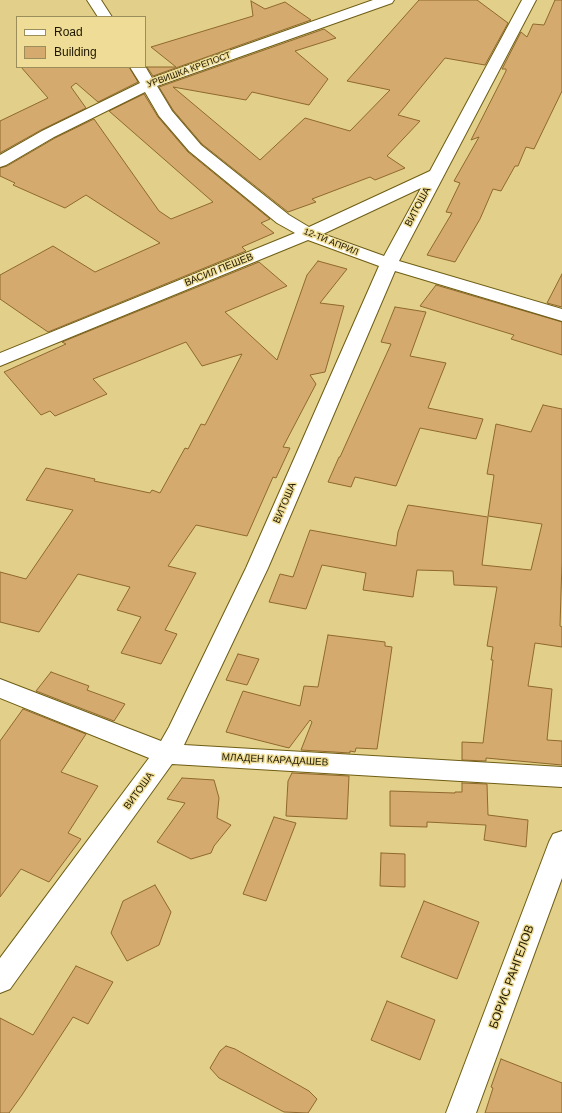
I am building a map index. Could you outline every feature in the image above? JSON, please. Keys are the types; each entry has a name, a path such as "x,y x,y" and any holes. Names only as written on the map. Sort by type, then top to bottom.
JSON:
{"street":[{"path":"94,0 104,16"},
{"name":"УРВИШКА КРЕПОСТ","path":"0,162 48,134 149,84 387,0"},
{"name":"ВИТОША","path":"0,980 166,754 179,732 257,568 389,264 529,0"},
{"name":"12-ТИ АПРИЛ","path":"139,68 165,113 196,148 283,220 308,234 389,264 562,315"},
{"name":"ВАСИЛ ПЕШЕВ","path":"0,360 308,234 435,175"},
{"name":"МЛАДЕН КАРАДАШЕВ","path":"0,688 166,754 562,777"},
{"name":"БОРИС РАНГЕЛОВ","path":"461,1113 562,842"}],"building":[{"path":"419,0 477,0 508,23 485,65 445,58 398,115 420,121 387,156 405,168 375,180 370,177 312,199 316,202 288,212 202,144 173,110 159,87 324,29 336,38 295,51 328,79 309,105 252,92 246,100 173,87 260,160 305,118 350,131 390,90 347,81"},
{"path":"555,0 562,0 562,91 534,149 526,147 518,166 515,166 501,191 493,189 480,219 455,262 427,255 452,213 446,212 460,183 454,181 479,137 471,140 506,71 506,69 502,69 521,32 527,37 533,24 544,25"},
{"path":"251,1 265,9 285,2 311,20 153,76 147,67 176,67 151,47 253,16"},
{"path":"22,68 130,68 138,82 98,102 76,83 71,87 86,108 41,130 0,153 0,121 48,98"},
{"path":"144,94 158,117 188,152 270,219 261,223 274,233 242,247 246,251 48,332 0,299 0,275 53,246 95,272 160,243 86,195 65,208 13,185 15,183 0,176 0,168 7,166 55,138 94,119 159,211 171,219 213,202 109,111"},
{"path":"318,261 347,269 320,303 344,306 325,372 310,375 316,384 283,447 290,448 276,478 273,477 247,536 196,525 168,566 196,573 165,630 177,634 161,664 121,653 141,617 117,610 130,587 78,574 39,632 0,622 0,572 26,579 73,510 26,500 46,468 95,479 94,481 150,493 152,490 160,493 185,448 188,449 201,424 205,425 242,354 202,366 186,342 93,379 107,394 55,416 50,411 41,415 4,372 66,344 62,342 259,262 287,286 225,312 277,360 307,275"},
{"path":"562,274 562,307 547,303"},
{"path":"436,285 562,322 562,355 511,339 514,335 420,306"},
{"path":"395,307 426,312 410,356 446,363 428,408 483,419 476,439 420,428 396,486 355,477 351,487 328,482 391,344 381,342"},
{"path":"543,405 562,409 562,562 560,626 562,627 562,647 535,643 528,686 552,689 547,740 562,741 562,765 486,758 486,761 462,760 462,742 483,743 493,660 491,660 493,647 487,646 497,587 454,585 453,571 417,570 413,597 363,590 366,573 322,565 306,609 269,602 280,574 293,577 310,530 396,546 398,532 408,505 488,517 482,565 531,570 542,524 488,516 494,475 487,474 496,424 531,432"},
{"path":"328,635 385,642 385,646 392,647 377,749 356,748 355,752 350,751 350,753 301,750 312,722 310,720 289,748 226,732 243,691 300,706 304,686 318,687"},
{"path":"238,654 259,659 247,685 226,680"},
{"path":"51,672 89,686 87,690 125,704 114,721 36,691"},
{"path":"23,709 86,734 61,772 98,786 68,833 81,839 49,882 21,869 0,897 0,741"},
{"path":"292,773 349,776 347,819 286,816 288,781"},
{"path":"182,778 214,780 219,798 217,818 231,825 214,846 211,853 191,859 157,842 185,803 167,799"},
{"path":"462,783 487,784 488,815 528,820 526,847 484,840 486,825 427,822 427,827 390,826 390,791 455,793 462,792"},
{"path":"274,817 296,823 266,901 243,894"},
{"path":"381,853 405,854 405,887 380,886"},
{"path":"155,885 171,912 159,945 127,961 111,933 123,901"},
{"path":"424,901 479,922 457,979 401,957"},
{"path":"76,966 113,982 88,1024 73,1017 9,1113 0,1113 0,1018 33,1035"},
{"path":"387,1001 435,1020 420,1060 371,1040"},
{"path":"226,1046 235,1049 309,1091 317,1099 308,1113 284,1112 219,1078 210,1068 220,1051"},
{"path":"501,1059 562,1083 562,1113 485,1113 493,1088 491,1087"}]}
